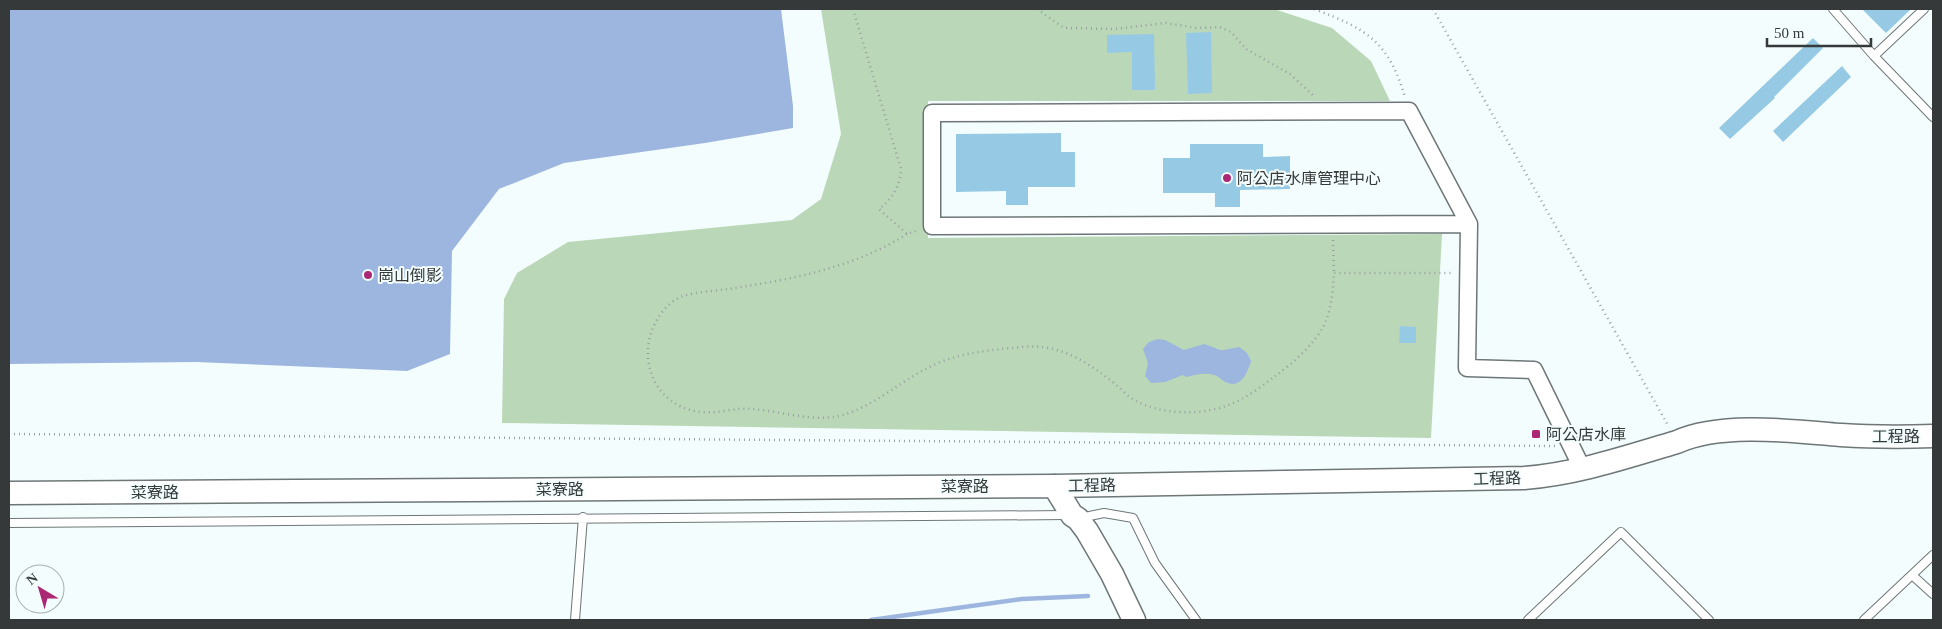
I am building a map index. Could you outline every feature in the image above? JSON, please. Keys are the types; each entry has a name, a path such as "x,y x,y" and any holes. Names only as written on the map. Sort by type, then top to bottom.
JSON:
{"street":[{"path":"1469,224 932,226 932,113 1410,111 1469,224 1467,368 1534,370 1573,446 1583,470"},
{"name":"工程路","path":"1054,486 1524,478 1583,470 1677,442 1692,435 1742,431 1792,431 1892,438 1933,436"},
{"path":"1054,486 1112,574 1132,620"},
{"name":"菜寮路","path":"9,493 1054,486"}],"lane":[{"path":"1833,9 1874,56 1933,117"},
{"path":"1874,56 1924,9"},
{"path":"9,523 584,517 1079,522 1104,513 1133,518 1155,563 1196,620"},
{"path":"575,620 584,517"},
{"path":"1528,620 1621,532 1709,620"},
{"path":"1864,620 1933,555"},
{"path":"1912,575 1933,594"}],"path":[{"path":"853,9 901,169 900,182 892,197 879,209 907,234"},
{"path":"1036,9 1064,28 1114,29 1166,23 1197,28 1220,27 1231,32 1246,49 1276,65 1301,83 1326,111"},
{"path":"1314,9 1352,24 1374,38 1397,70 1410,111"},
{"path":"1433,9 1677,442"},
{"path":"932,226 907,234 881,251 837,267 737,288 681,296 658,316 648,346 648,363 661,393 673,404 702,412 718,412 742,407 828,417 844,415 865,405 936,363 962,354 1026,346 1054,348 1083,360 1134,400 1161,410 1185,412 1230,405 1260,387 1286,368 1307,348 1326,320 1334,273 1333,224"},
{"path":"1334,273 1468,273"},
{"path":"9,434 1573,446"}],"green space":[{"path":"821,9 1274,9 1332,28 1371,61 1390,101 928,101 928,238 1442,234 1431,438 502,423 504,299 517,273 568,242 792,220 821,199 841,134"}],"water":[{"path":"9,9 781,9 793,106 793,128 705,143 564,163 499,189 452,251 450,354 407,371 196,362 9,364"},
{"path":"1158,339 1165,340 1184,350 1204,344 1220,350 1239,347 1247,353 1251,361 1244,378 1233,384 1207,374 1186,377 1183,375 1165,382 1151,383 1145,376 1148,363 1143,349 1149,342"}],"building":[{"path":"1862,9 1911,9 1886,33"},
{"path":"1211,32 1212,93 1188,94 1186,33"},
{"path":"1154,34 1155,90 1132,90 1132,52 1107,53 1107,35"},
{"path":"1813,38 1823,48 1775,98 1730,139 1719,128"},
{"path":"1842,66 1851,77 1783,142 1773,131"},
{"path":"1061,133 1061,152 1075,152 1075,187 1028,187 1028,205 1006,205 1006,191 956,192 956,134"},
{"name":"阿公店水庫管理中心","path":"1190,144 1263,144 1263,157 1290,156 1290,189 1240,190 1240,207 1215,207 1215,193 1163,193 1163,158 1190,158"},
{"path":"1400,326 1416,327 1416,343 1399,343"}],"waterway":[{"path":"871,620 1022,599 1088,596"}],"place":[{"name":"阿公店水庫管理中心","path":"1227,178"},
{"name":"崗山倒影","path":"368,275"},
{"name":"阿公店水庫","path":"1536,434"}]}
